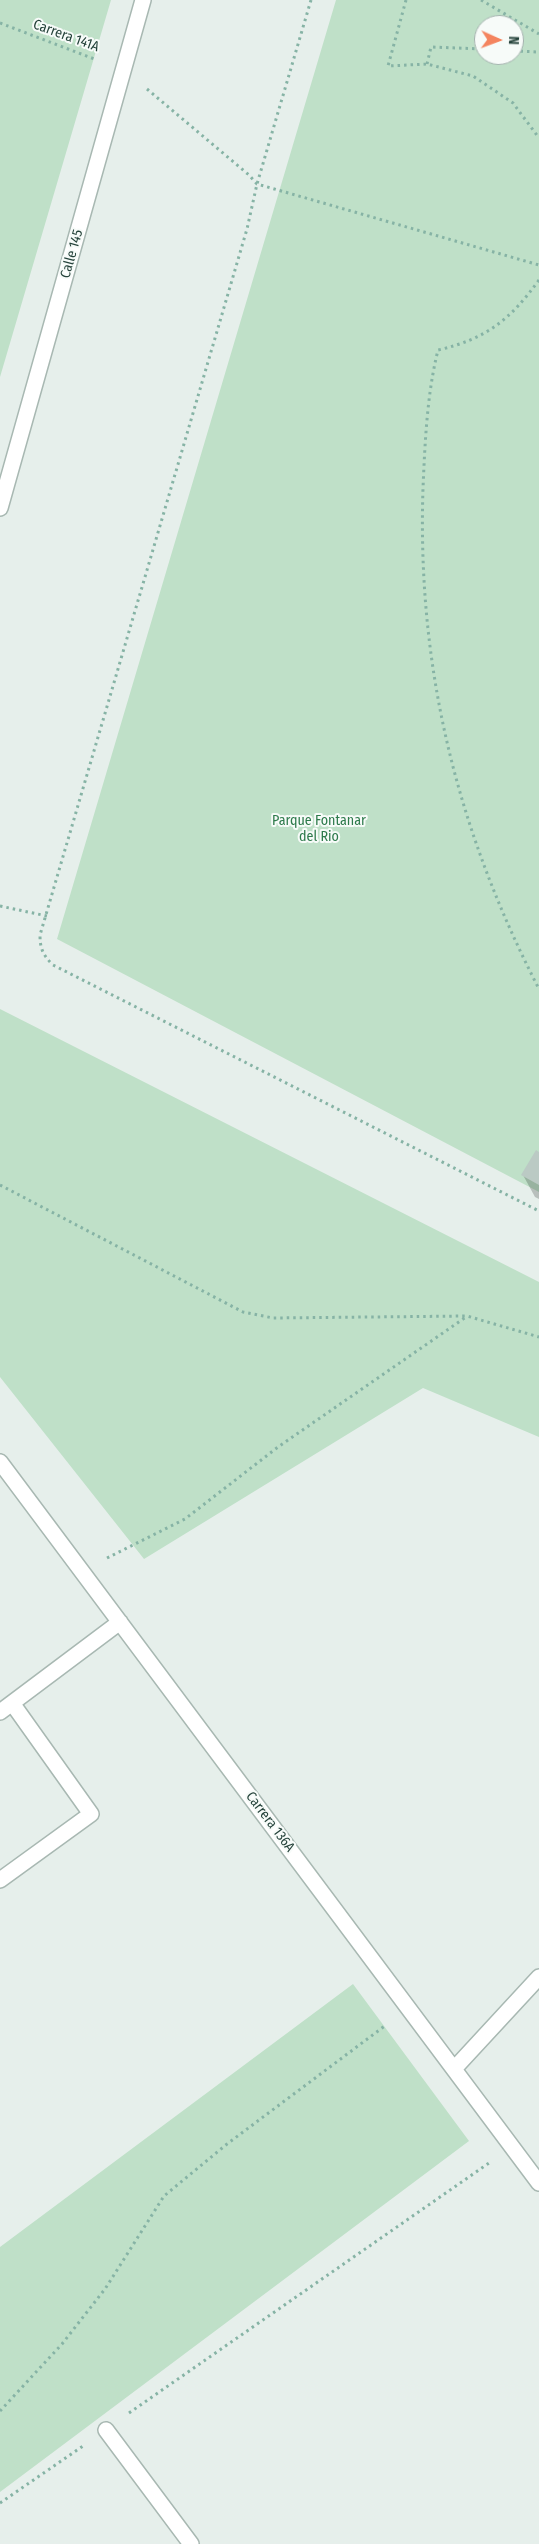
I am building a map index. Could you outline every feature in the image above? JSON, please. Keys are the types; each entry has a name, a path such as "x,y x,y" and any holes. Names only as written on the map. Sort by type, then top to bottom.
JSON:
{"street":[{"name":"Calle 145","path":"0,508 143,0"},
{"name":"Carrera 136A","path":"0,1462 539,2183"},
{"path":"0,1880 91,1814 6,1707 120,1622"},
{"path":"454,2070 539,1977"},
{"path":"106,2430 191,2544"}],"path":[{"path":"311,0 257,184 247,229 40,935 40,946 44,956 53,965 539,1211"},
{"path":"406,0 388,66 427,64 473,76 513,102 539,138"},
{"path":"481,0 539,34"},
{"name":"Carrera 141A","path":"0,24 124,69"},
{"path":"427,64 431,47 474,49"},
{"path":"524,51 539,52"},
{"path":"124,69 249,175 257,184 539,265"},
{"path":"539,280 508,318 468,343 438,350 424,444 422,531 426,621 436,698 456,784 481,862 511,934 539,989"},
{"path":"0,906 47,916"},
{"path":"0,1185 243,1312 273,1318 467,1316 539,1337"},
{"path":"82,1571 185,1519 278,1447 467,1316"},
{"path":"0,2411 62,2344 105,2289 164,2196 227,2144 409,2008"},
{"path":"0,2503 512,2146"}],"green space":[{"path":"0,0 111,0 0,377"},
{"name":"Parque Fontanar del Rio","path":"336,0 539,0 539,1192 57,939"},
{"path":"0,1009 539,1282 539,1437 423,1388 144,1559 0,1377"},
{"path":"353,1984 469,2141 0,2492 0,2247"}],"building":[{"path":"536,1150 539,1152 539,1185 521,1175"}]}
